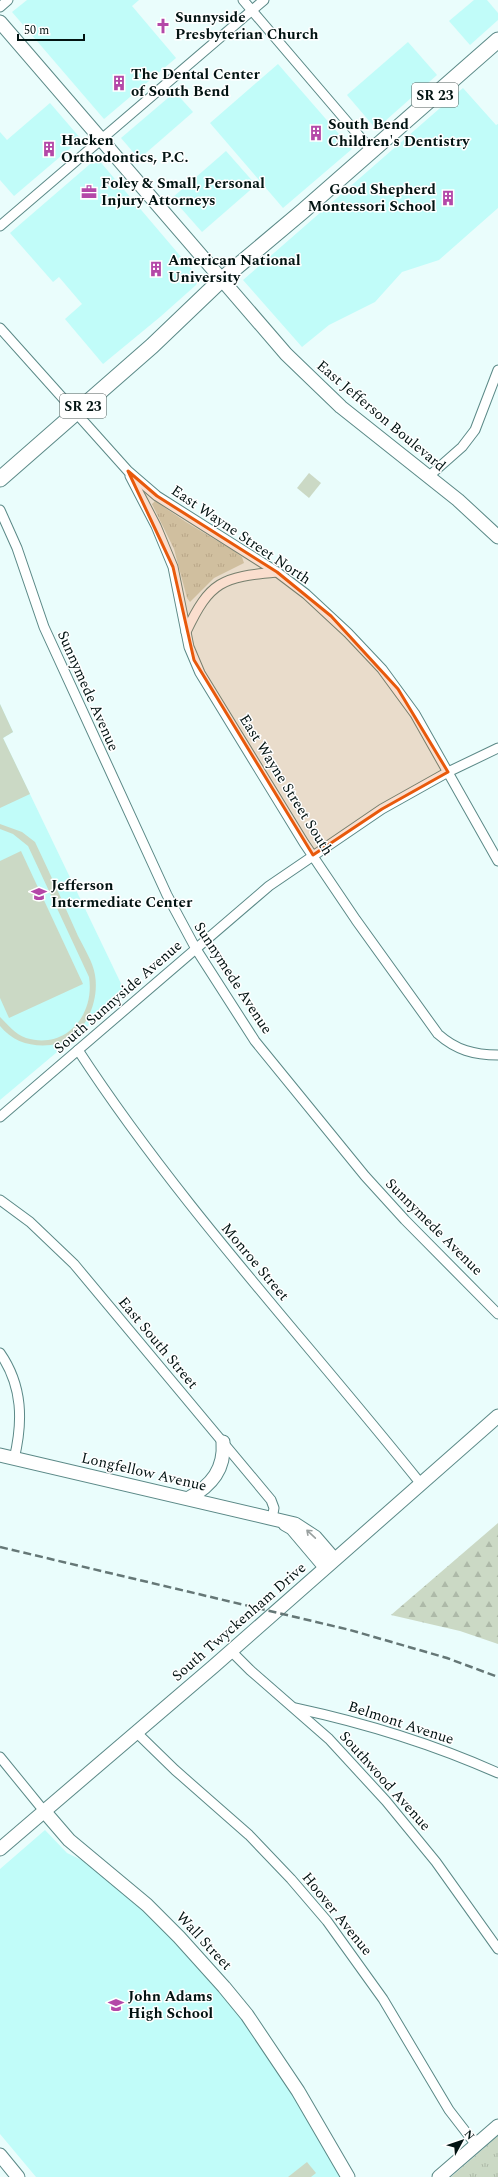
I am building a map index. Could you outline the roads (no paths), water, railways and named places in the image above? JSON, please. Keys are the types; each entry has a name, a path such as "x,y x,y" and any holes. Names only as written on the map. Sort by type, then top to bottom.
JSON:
{"main road":[{"name":"SR 23","path":"0,479 152,346 221,280 372,151 498,40"}],"street":[{"path":"0,7 8,0"},
{"path":"243,0 372,151"},
{"path":"0,226 264,0"},
{"name":"East Jefferson Boulevard","path":"0,22 269,337 302,370 370,432 461,503 498,537"},
{"path":"0,328 74,413 128,471"},
{"path":"428,477 462,447 475,430 498,370"},
{"name":"East Wayne Street North","path":"128,471 163,500 276,572 331,616 382,669 416,714 498,861"},
{"name":"East Wayne Street South","path":"128,471 156,526 173,567 186,632 194,660 200,673 313,855 356,920 438,1034 456,1048 467,1052 498,1055"},
{"name":"Sunnymede Avenue","path":"0,510 17,548 44,627 167,895 196,949 255,1041 340,1146 386,1200 498,1314"},
{"path":"186,632 198,608 214,588 232,578 244,575 276,572"},
{"name":"South Sunnyside Avenue","path":"0,1117 258,894 382,809 448,772 498,748"},
{"name":"Monroe Street","path":"78,1050 130,1128 184,1199 421,1484"},
{"name":"East South Street","path":"0,1200 30,1222 74,1264 271,1500 276,1520"},
{"path":"0,1353 12,1373 19,1403 20,1436 14,1459"},
{"name":"South Twyckenham Drive","path":"0,1849 137,1733 498,1416"},
{"path":"189,1498 207,1485 220,1470 224,1453 223,1442"},
{"name":"Longfellow Avenue","path":"0,1455 295,1524 306,1530 329,1563"},
{"name":"Southwood Avenue","path":"231,1651 250,1670 347,1757 404,1822 436,1862 498,1949"},
{"name":"Belmont Avenue","path":"294,1708 375,1728 459,1757 498,1773"},
{"name":"Hoover Avenue","path":"137,1733 170,1766 249,1835 291,1879 327,1921 383,1999 449,2110 476,2145"},
{"name":"Wall Street","path":"0,1757 69,1840 147,1905 180,1937 224,1987 254,2025 298,2091 348,2177"},
{"path":"439,2177 498,2126"},
{"path":"0,2155 18,2177"}],"railway":[{"path":"0,1547 350,1630 447,1658 498,1677"}],"place":[{"name":"Sunnyside Presbyterian Church","path":"163,26"},
{"name":"The Dental Center of South Bend","path":"119,83"},
{"name":"South Bend Children's Dentistry","path":"316,133"},
{"name":"Hacken Orthodontics, P.C.","path":"49,149"},
{"name":"Foley & Small, Personal Injury Attorneys","path":"89,192"},
{"name":"Good Shepherd Montessori School","path":"448,198"},
{"name":"American National University","path":"156,269"},
{"name":"Jefferson Intermediate Center","path":"39,894"},
{"name":"John Adams High School","path":"116,2005"}]}
